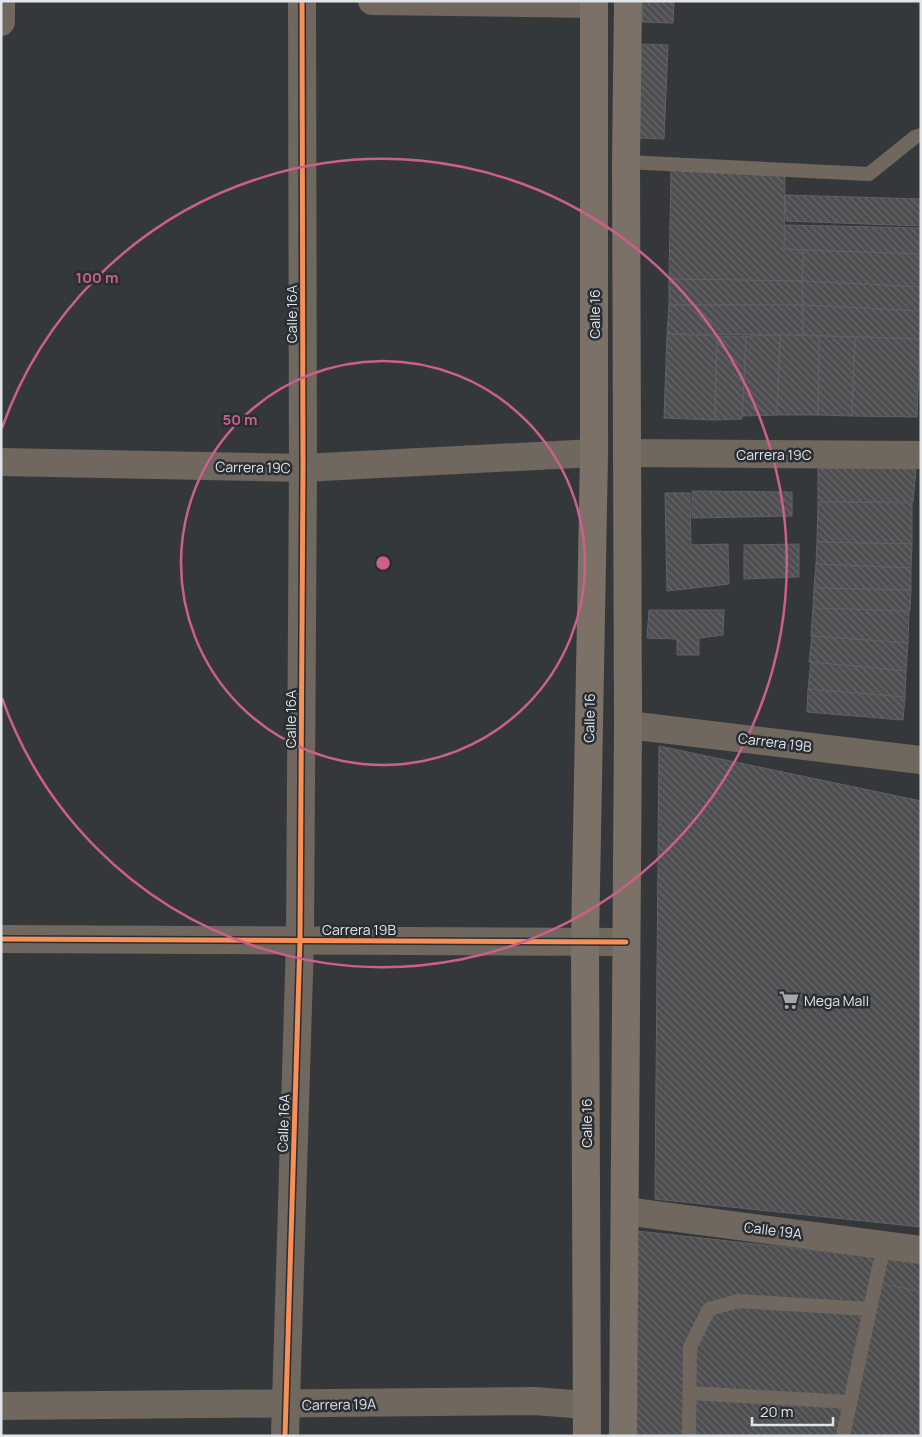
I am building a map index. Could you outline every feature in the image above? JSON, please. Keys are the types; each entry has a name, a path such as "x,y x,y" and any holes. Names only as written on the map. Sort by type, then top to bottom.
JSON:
{"main road":[{"path":"623,1436 628,725 626,162 628,1"},
{"name":"Calle 16","path":"586,1436 585,942 594,453 594,3"}],"street":[{"path":"1,22 2,1"},
{"name":"Calle 16A","path":"285,1436 300,940 302,1"},
{"path":"372,1 594,3"},
{"name":"Carrera 19C","path":"628,452 921,455"},
{"name":"Carrera 19C","path":"1,462 302,468 594,453"},
{"name":"Carrera 19B","path":"628,725 921,760"},
{"name":"Carrera 19B","path":"1,939 626,942"},
{"name":"Calle 19A","path":"625,1211 921,1250"},
{"name":"Carrera 19A","path":"1,1406 534,1401 586,1405"}],"lane":[{"path":"626,162 869,174 915,137 921,135"},
{"path":"843,1436 884,1245"},
{"path":"689,1436 690,1347 709,1309 738,1301 870,1309"},
{"path":"690,1393 850,1402"}],"building":[{"path":"643,1 674,1 673,23 642,22"},
{"path":"642,44 668,45 664,139 638,138"},
{"path":"671,169 785,170 784,249 804,250 802,281 669,279"},
{"path":"785,195 921,199 921,226 786,221"},
{"path":"785,225 921,228 921,254 784,249"},
{"path":"804,250 921,254 921,287 802,281"},
{"path":"669,279 802,281 803,305 669,305"},
{"path":"802,281 921,287 920,311 803,305"},
{"path":"669,305 803,305 803,335 667,334"},
{"path":"803,305 920,311 920,339 803,335"},
{"path":"667,334 717,336 715,420 664,418"},
{"path":"780,335 819,336 818,415 777,415"},
{"path":"780,335 777,415 742,416 746,336"},
{"path":"717,336 746,336 742,419 715,420"},
{"path":"819,336 855,337 852,416 818,415"},
{"path":"855,337 920,339 917,417 852,416"},
{"path":"818,468 916,469 913,502 818,502"},
{"path":"692,491 792,492 792,516 692,518"},
{"path":"665,493 690,493 691,545 728,544 729,584 667,591"},
{"path":"818,502 912,503 912,544 817,542"},
{"path":"817,542 912,544 911,568 816,564"},
{"path":"799,544 799,577 744,579 744,545"},
{"path":"816,564 911,568 911,590 814,588"},
{"path":"814,588 911,590 910,611 813,608"},
{"path":"813,608 909,611 908,643 811,636"},
{"path":"649,610 724,610 723,635 699,638 699,655 677,655 677,639 647,638"},
{"path":"812,636 908,643 906,671 809,662"},
{"path":"811,662 906,671 905,697 808,689"},
{"path":"808,689 905,697 903,720 807,712"},
{"name":"Mega Mall","path":"659,746 921,801 921,1227 655,1199"},
{"path":"628,1230 921,1262 921,1436 629,1436"},
{"path":"880,1283 921,1292 921,1436 849,1436"}],"cycle path":[{"path":"285,1436 300,940 303,468 302,1"},
{"path":"1,939 626,942"}],"place":[{"name":"Mega Mall","path":"789,1000"}]}
